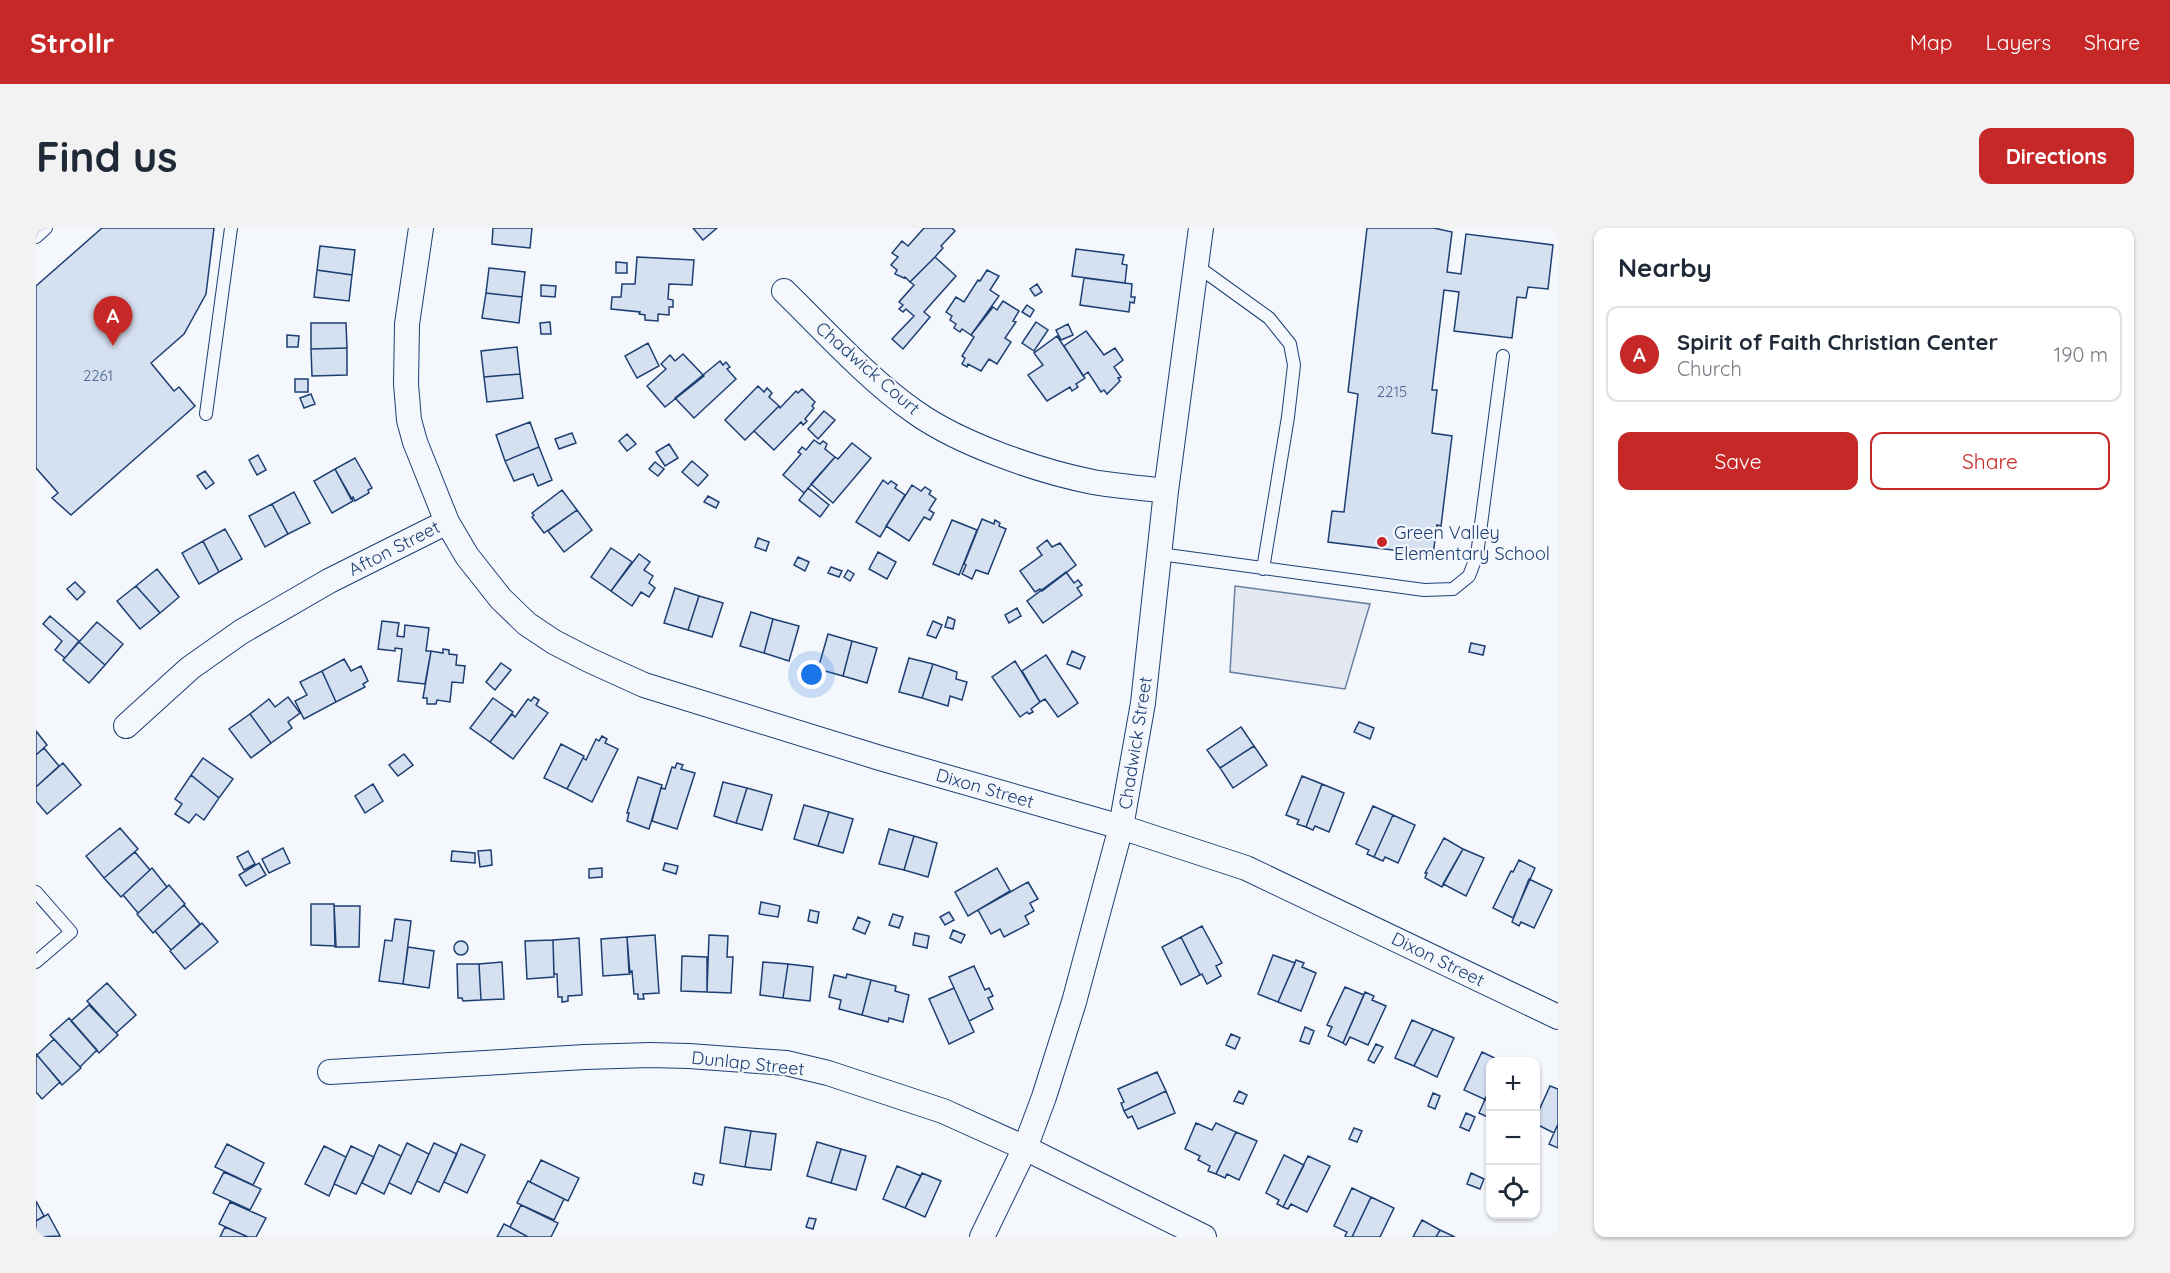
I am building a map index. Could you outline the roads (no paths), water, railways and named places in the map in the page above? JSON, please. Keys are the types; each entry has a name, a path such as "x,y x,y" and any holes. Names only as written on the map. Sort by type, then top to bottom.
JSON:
{"street":[{"name":"Afton Street","path":"126,726 190,668 241,632 329,581 447,522 415,442 409,420 406,384 407,324 421,228"},
{"name":"Chadwick Street","path":"982,1237 1025,1148 1044,1097 1074,1002 1120,827 1143,703 1166,491 1201,228"},
{"name":"Chadwick Court","path":"784,291 882,384 915,412 944,428 986,449 1067,476 1094,482 1166,491"},
{"name":"Dixon Street","path":"447,522 480,575 527,624 580,656 644,685 880,758 1120,827 1246,868 1558,1017"},
{"name":"Dunlap Street","path":"330,1072 650,1055 786,1063 828,1073 943,1111 1025,1148 1204,1237"}],"lane":[{"path":"36,237 46,228"},
{"path":"206,414 231,228"},
{"path":"1197,266 1269,318 1290,344 1294,365 1288,417 1263,569"},
{"path":"1160,554 1424,590 1453,590 1469,576 1477,555 1503,356"},
{"path":"36,892 70,932 36,962"}],"place":[{"name":"Spirit of Faith Christian Center","path":"113,346"},
{"name":"Green Valley Elementary School","path":"1382,542"}]}
